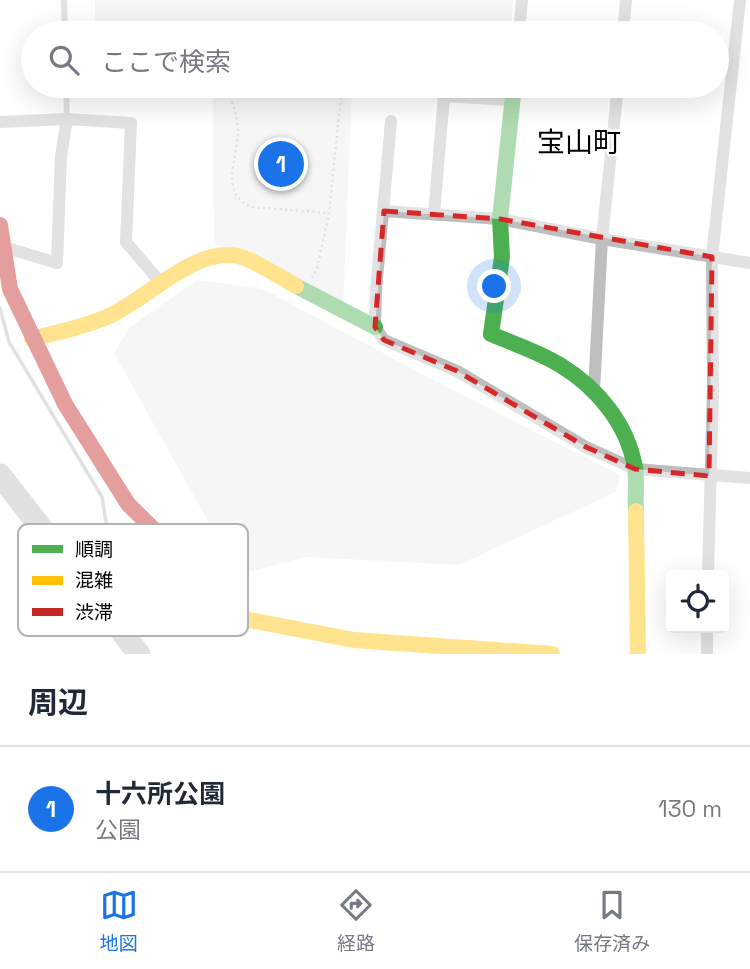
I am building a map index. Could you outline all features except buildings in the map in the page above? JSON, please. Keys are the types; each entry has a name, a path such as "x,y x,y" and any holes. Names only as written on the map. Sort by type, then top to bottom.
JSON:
{"street":[{"path":"520,21 522,0"},
{"path":"624,21 626,0"},
{"path":"708,570 713,388 712,257 740,0"},
{"path":"434,214 444,98"},
{"path":"512,98 500,219 502,257 491,334 560,365 594,391 608,406 628,440 635,469 638,654"},
{"path":"594,391 602,239 617,98"},
{"path":"4,247 57,263 61,156 66,119"},
{"path":"0,121 66,119 131,123 126,242 161,283"},
{"path":"375,327 390,121"},
{"path":"384,211 500,219 750,263"},
{"path":"0,225 10,289 32,339 65,404 128,504 148,524"},
{"path":"32,339 110,316 193,262 224,254 239,256 375,327 384,340 457,371 586,447 635,469 750,478"},
{"path":"248,620 354,640 436,650 552,654"},
{"path":"707,633 707,654"}],"lane":[{"path":"65,0 65,21"},
{"path":"66,98 66,119"}],"path":[{"path":"231,98 238,129 237,153 232,173 235,196 241,203 251,207 329,212"},
{"path":"312,279 317,268 329,212 341,98"}],"highlighted area":[{"path":"384,211 500,219 712,257 709,476 635,469 586,447 457,371 384,340 375,327"}],"shaded area":[{"path":"95,0 513,0 512,21 95,21"},
{"path":"213,98 352,98 343,309 214,243"},
{"path":"197,280 263,289 620,475 616,492 458,565 306,557 248,572 248,524 210,524 114,353 130,327"}],"waterway":[{"path":"0,308 9,342 102,497 106,524"},
{"path":"0,475 38,524"},
{"path":"125,636 139,654"}],"traffic: fast":[{"path":"513,98 500,219 502,257 491,334 560,365 587,385 609,408 631,451 636,472 636,511"},
{"path":"296,286 375,327"}],"traffic: slow":[{"path":"32,339 109,316 171,276 205,259 221,255 244,258 296,286"},
{"path":"636,511 638,654"},
{"path":"248,620 354,640 552,654"}],"traffic: jam":[{"path":"0,225 10,289 65,404 128,504 148,524"}],"place":[{"name":"十六所公園","path":"281,164"}],"district":[{"name":"宝山町","path":"579,142"}]}
